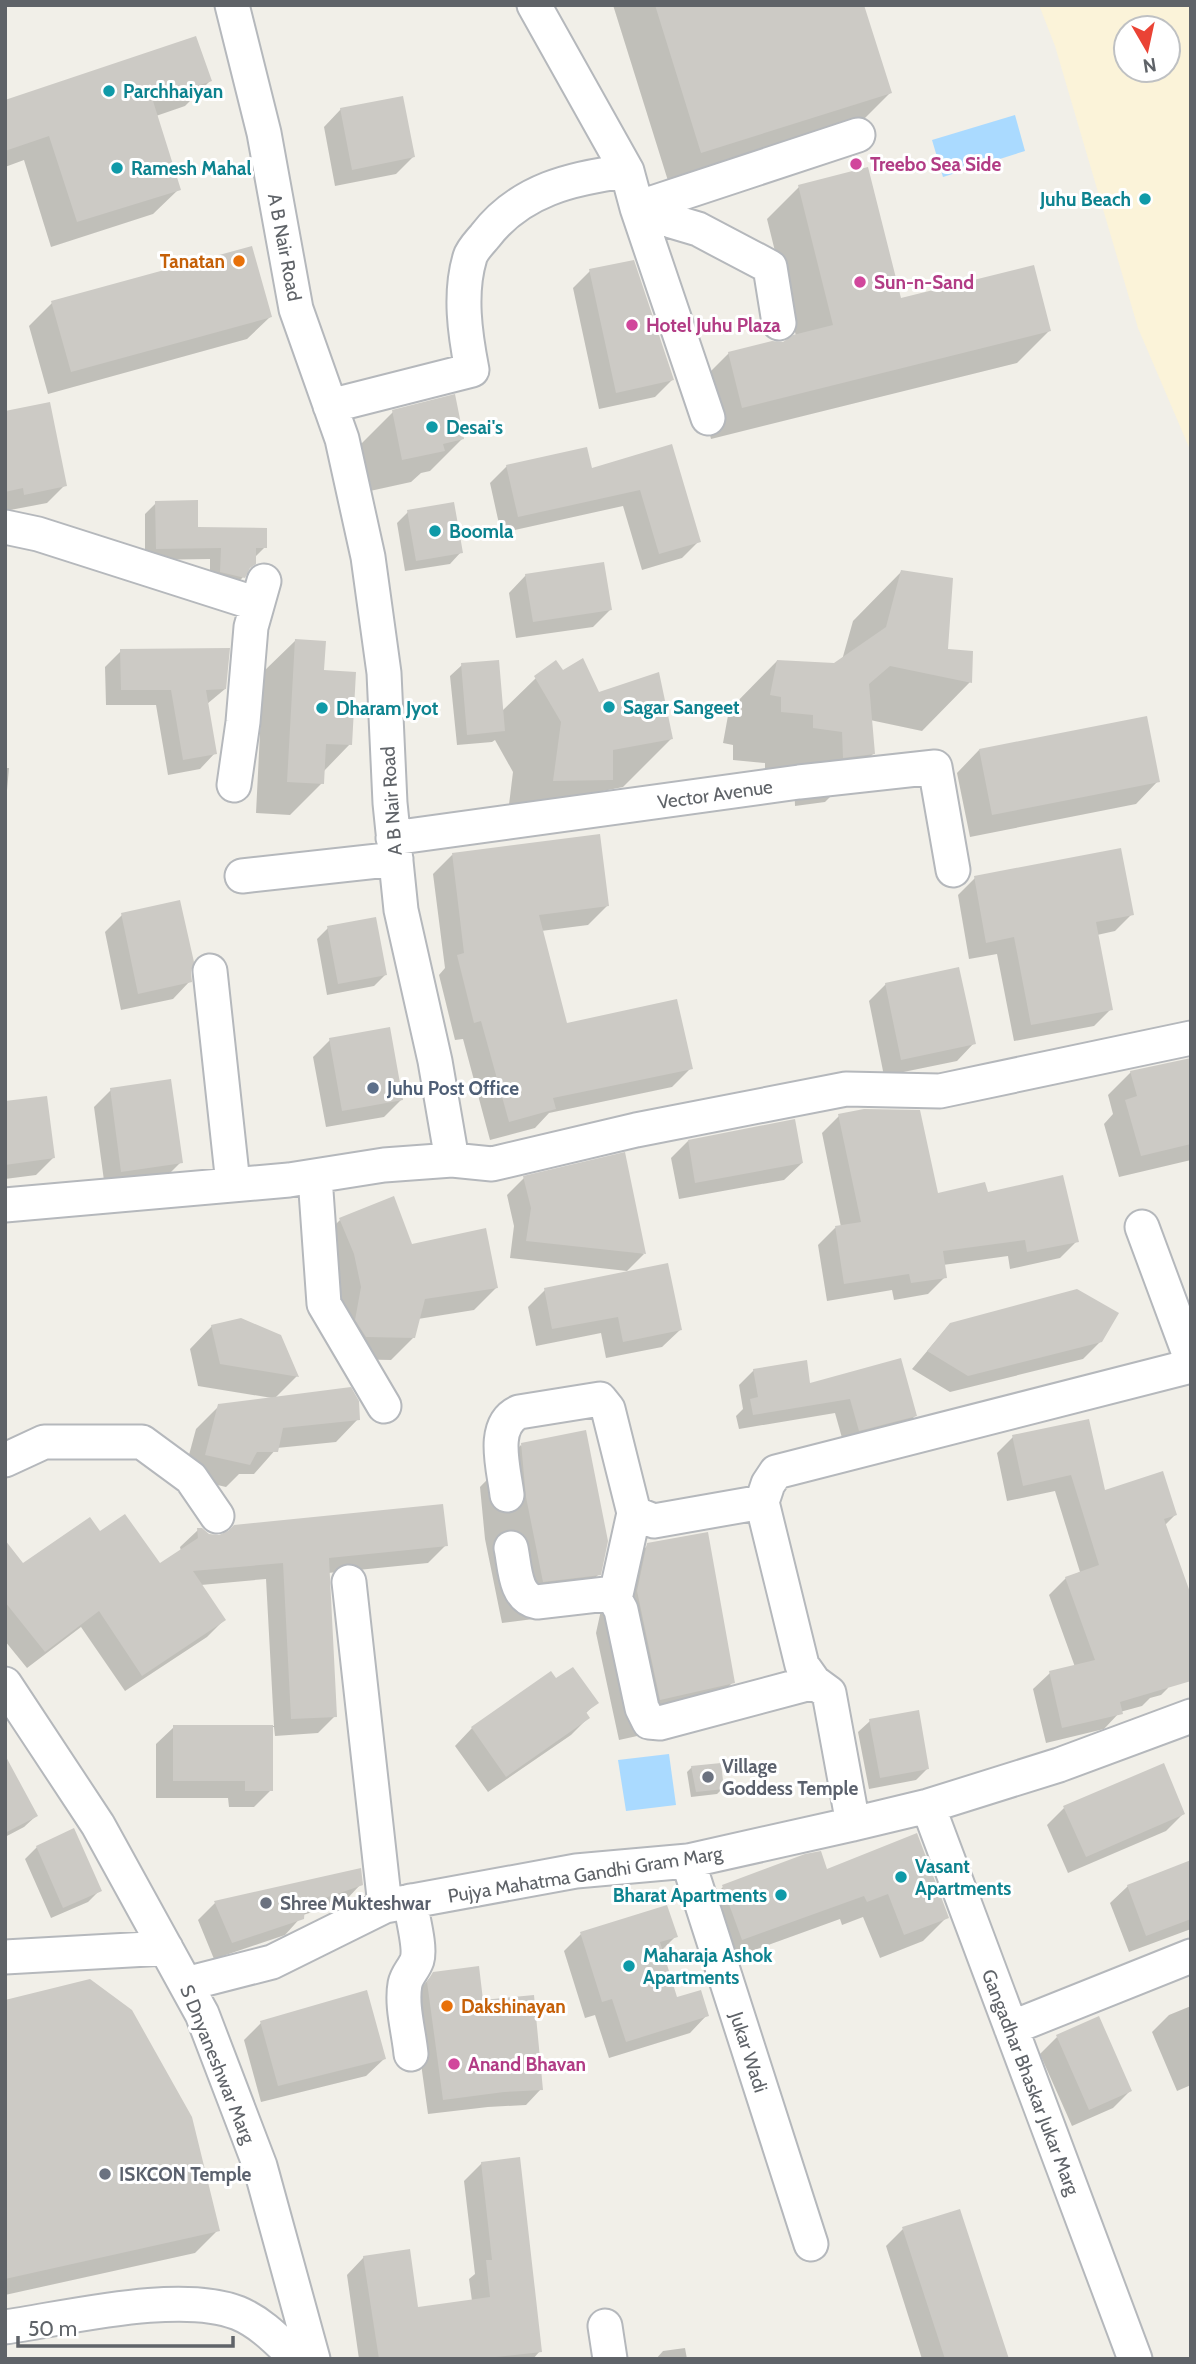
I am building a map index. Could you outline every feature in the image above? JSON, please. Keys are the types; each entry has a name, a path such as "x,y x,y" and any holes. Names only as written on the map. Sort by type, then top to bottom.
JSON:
{"street":[{"name":"A B Nair Road","path":"232,5 264,133 296,309 342,439 368,557 384,673 394,848 401,910 435,1061 453,1160"},
{"path":"534,5 627,171 650,204 671,221 698,229 770,267 779,323"},
{"path":"650,204 858,135"},
{"path":"330,406 472,370 466,336 464,293 470,255 498,219 521,200 563,183 627,171"},
{"path":"650,204 708,418"},
{"path":"5,527 261,592 251,627 243,722 234,785"},
{"name":"Vector Avenue","path":"394,848 785,784 935,767 953,870"},
{"path":"242,876 394,848"},
{"path":"210,971 233,1184"},
{"path":"5,1205 315,1177 384,1165 453,1160 492,1164 636,1130 846,1089 940,1091 1191,1038"},
{"path":"315,1177 324,1304 384,1406"},
{"path":"1142,1227 1191,1359"},
{"path":"853,1824 829,1693 814,1682 802,1665 762,1502 768,1484 776,1472 1191,1366"},
{"path":"507,1495 501,1441 506,1421 511,1415 600,1399 608,1409 634,1513 615,1599"},
{"path":"5,1460 44,1442 142,1442 191,1478 217,1516"},
{"path":"634,1513 653,1521 762,1502"},
{"path":"511,1548 520,1589 523,1597 529,1600 537,1602 606,1594 615,1599 621,1610 642,1708 649,1722 660,1723 814,1682"},
{"path":"349,1582 380,1878 398,1904 418,1954 416,1964 409,1972 405,1990 411,2054"},
{"name":"S Dnyaneshwar Marg","path":"5,1684 98,1825 202,2014 260,2166 313,2359"},
{"name":"Pujya Mahatma Gandhi Gram Marg","path":"186,1984 272,1962 398,1904 576,1871 688,1861 853,1824 928,1806 1059,1765 1191,1716"},
{"name":"Gangadhar Bhaskar Jukar Marg","path":"928,1806 1135,2359"},
{"name":"Jukar Wadi","path":"688,1861 811,2244"},
{"path":"5,1957 166,1948"},
{"path":"1011,2028 1191,1956"},
{"path":"5,2327 156,2304 196,2304 237,2312 262,2326 297,2359"},
{"path":"605,2326 610,2359"}],"sand":[{"name":"Juhu Beach","path":"1039,5 1191,5 1191,452 1138,328 1055,46"}],"water":[{"path":"1015,115 1025,151 943,177 932,140"},
{"path":"669,1754 676,1805 626,1811 618,1760"}],"building":[{"path":"655,5 864,5 892,93 701,153"},
{"path":"196,36 212,81 153,101 181,190 77,222 49,136 5,151 5,100"},
{"path":"403,96 415,157 352,170 340,108"},
{"name":"Sun-n-Sand","path":"868,167 901,298 1034,265 1051,331 742,408 728,352 772,341 783,342 793,335 833,325 798,185"},
{"path":"252,246 272,317 71,372 51,301"},
{"name":"Hotel Juhu Plaza","path":"634,260 674,380 616,393 589,269"},
{"name":"Desai's","path":"455,394 464,439 443,444 445,451 402,460 392,410"},
{"path":"50,402 67,486 24,495 23,488 5,492 5,411"},
{"path":"672,444 701,542 659,554 640,490 518,517 506,465 587,447 592,468"},
{"path":"198,500 198,527 267,528 267,548 256,548 256,564 250,568 245,578 220,572 221,548 156,549 155,501"},
{"name":"Boomla","path":"454,502 463,553 416,561 407,510"},
{"path":"604,562 612,610 533,622 525,574"},
{"path":"901,570 953,578 948,649 973,651 972,683 890,666 869,684 875,754 843,758 842,732 813,728 813,715 781,712 781,697 770,695 777,660 834,663 886,627"},
{"name":"Dharam Jyot","path":"295,639 326,641 324,670 356,672 352,745 326,744 324,784 287,782"},
{"path":"230,648 226,689 206,690 217,754 183,760 171,690 121,690 120,649"},
{"name":"Sagar Sangeet","path":"583,658 599,692 659,672 673,739 613,750 613,780 553,781 561,722 534,676 556,660 563,670"},
{"path":"499,660 505,731 467,735 461,663"},
{"path":"1147,716 1160,782 992,815 979,749"},
{"path":"600,834 609,906 539,915 567,1023 677,999 693,1069 553,1098 556,1109 509,1122 481,1021 474,1023 457,955 464,953 452,853"},
{"path":"1121,848 1134,915 1096,922 1113,1010 1031,1025 1014,937 986,943 974,876"},
{"path":"180,900 194,962 192,982 138,994 121,913"},
{"path":"376,917 387,975 338,984 327,926"},
{"path":"959,967 976,1044 901,1060 885,983"},
{"path":"390,1027 403,1100 342,1111 329,1038"},
{"path":"1191,1058 1191,1144 1141,1156 1125,1100 1137,1096 1130,1071"},
{"path":"171,1079 183,1163 121,1172 110,1088"},
{"path":"47,1096 55,1158 5,1165 5,1101"},
{"path":"864,1109 920,1110 938,1193 985,1182 988,1192 1063,1175 1079,1242 1027,1252 1025,1240 943,1251 947,1278 911,1283 909,1274 844,1284 835,1226 861,1222 838,1114"},
{"path":"795,1119 803,1163 695,1183 688,1140"},
{"path":"625,1152 646,1254 526,1241 531,1208 523,1176"},
{"path":"394,1196 412,1244 486,1228 498,1288 425,1299 415,1338 366,1337 355,1320 361,1287 354,1254 339,1218"},
{"path":"668,1263 682,1330 623,1342 618,1317 552,1329 544,1288"},
{"path":"1077,1289 1119,1313 1102,1342 968,1376 927,1351 950,1323"},
{"path":"241,1318 281,1335 299,1377 220,1364 211,1325"},
{"path":"901,1358 917,1416 859,1431 850,1399 753,1415 750,1399 758,1397 753,1369 807,1360 810,1383"},
{"path":"351,1387 359,1401 360,1420 283,1428 278,1452 257,1452 250,1465 205,1455 218,1404"},
{"path":"1089,1419 1105,1490 1163,1471 1177,1515 1164,1519 1191,1595 1191,1681 1120,1702 1123,1714 1062,1728 1049,1671 1095,1660 1065,1577 1099,1565 1071,1475 1023,1486 1012,1435"},
{"path":"586,1430 608,1541 601,1575 543,1582 526,1497 521,1443"},
{"path":"443,1504 448,1546 329,1558 337,1717 291,1719 283,1563 193,1571 226,1620 142,1676 99,1611 45,1652 5,1602 5,1540 23,1563 90,1517 100,1531 125,1514 160,1563 198,1538 197,1528 219,1535 234,1525"},
{"path":"708,1532 735,1683 660,1700 637,1591 647,1543"},
{"path":"573,1667 599,1703 586,1712 590,1718 506,1777 471,1727 551,1671 556,1678"},
{"path":"919,1710 929,1769 880,1778 869,1719"},
{"path":"173,1725 273,1725 273,1791 245,1791 245,1781 173,1781"},
{"path":"5,1755 38,1816 5,1833"},
{"name":"Village Goddess Temple","path":"721,1763 724,1789 696,1792 691,1766"},
{"path":"1164,1763 1185,1814 1086,1857 1063,1806"},
{"path":"74,1828 102,1891 63,1908 36,1846"},
{"path":"917,1833 949,1918 904,1935 888,1894 867,1902 864,1896 742,1940 722,1885 805,1854 821,1851 827,1869"},
{"path":"1191,1860 1191,1919 1146,1936 1127,1885"},
{"path":"361,1868 363,1885 305,1905 304,1919 232,1943 214,1901"},
{"name":"Maharaja Ashok Apartments","path":"667,1905 678,1937 660,1942 677,1997 701,1990 709,2016 626,2042 612,1999 602,2002 580,1932"},
{"path":"479,1966 483,2000 534,1995 543,2090 443,2100 427,1982 433,1972"},
{"name":"ISKCON Temple","path":"90,1979 132,2010 192,2117 220,2231 5,2279 5,2000"},
{"path":"367,1990 386,2059 278,2086 260,2021"},
{"path":"1099,2016 1132,2091 1089,2110 1056,2035"},
{"path":"520,2157 542,2352 478,2359 379,2359 363,2256 410,2249 418,2307 490,2297 486,2260 492,2260 481,2162"},
{"path":"960,2209 1009,2359 945,2359 902,2227"}],"place":[{"name":"Parchhaiyan","path":"109,91"},
{"name":"Treebo Sea Side","path":"856,164"},
{"name":"Ramesh Mahal","path":"117,168"},
{"name":"Juhu Beach","path":"1145,199"},
{"name":"Tanatan","path":"239,261"},
{"name":"Sun-n-Sand","path":"860,282"},
{"name":"Hotel Juhu Plaza","path":"632,325"},
{"name":"Desai's","path":"432,427"},
{"name":"Boomla","path":"435,531"},
{"name":"Sagar Sangeet","path":"609,707"},
{"name":"Dharam Jyot","path":"322,708"},
{"name":"Juhu Post Office","path":"373,1088"},
{"name":"Village Goddess Temple","path":"708,1777"},
{"name":"Vasant Apartments","path":"901,1877"},
{"name":"Bharat Apartments","path":"781,1895"},
{"name":"Shree Mukteshwar","path":"266,1903"},
{"name":"Maharaja Ashok Apartments","path":"629,1966"},
{"name":"Dakshinayan","path":"447,2006"},
{"name":"Anand Bhavan","path":"454,2064"},
{"name":"ISKCON Temple","path":"105,2174"}]}
